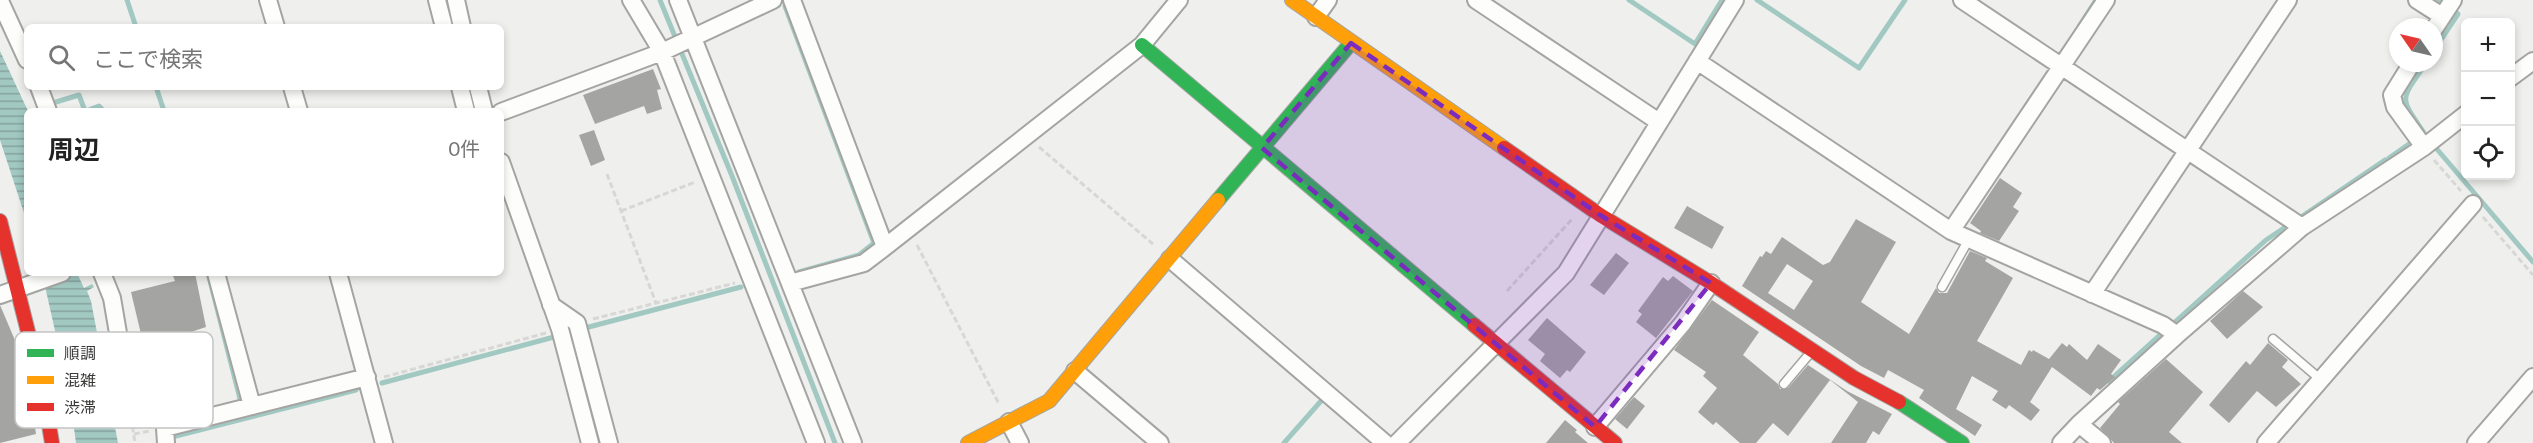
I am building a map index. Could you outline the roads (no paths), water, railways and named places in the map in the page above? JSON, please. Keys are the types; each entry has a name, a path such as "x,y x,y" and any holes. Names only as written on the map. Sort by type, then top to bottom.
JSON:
{"street":[{"path":"268,0 275,24"},
{"path":"437,0 443,24"},
{"path":"456,0 461,24"},
{"path":"631,0 666,51 711,176 816,443"},
{"path":"678,0 690,40 854,443"},
{"path":"504,111 666,51 773,0"},
{"path":"792,0 885,247"},
{"path":"790,283 864,263 909,230 1142,45 1179,0"},
{"path":"1292,0 1600,215 1711,284 1854,378 1901,403 1962,443"},
{"path":"1316,17 1328,0"},
{"path":"1476,0 1659,122"},
{"path":"1397,443 1566,273 1734,0"},
{"path":"1962,0 2302,227"},
{"path":"1951,231 2106,0"},
{"path":"2092,294 2288,0"},
{"path":"2417,0 2434,18"},
{"path":"2441,18 2453,0"},
{"path":"0,1 24,53"},
{"path":"968,443 1049,401 1351,43"},
{"path":"1142,45 1615,443"},
{"path":"2515,75 2533,60"},
{"path":"1696,61 1951,231 2163,325 2177,335"},
{"path":"2406,72 2392,95 2395,107 2424,147"},
{"path":"40,90 47,108"},
{"path":"293,90 297,108"},
{"path":"461,90 465,108"},
{"path":"479,90 483,108"},
{"path":"2061,443 2177,335 2302,227 2424,147 2461,118"},
{"path":"504,171 560,329 590,443"},
{"path":"2266,443 2473,204"},
{"path":"0,221 28,332"},
{"path":"1170,259 1385,443"},
{"path":"0,295 54,276"},
{"path":"103,276 112,298 118,332"},
{"path":"217,276 252,406"},
{"path":"339,276 384,443"},
{"path":"1595,427 1683,323 1711,284"},
{"path":"551,305 577,323 609,443"},
{"path":"1075,371 1160,443"},
{"path":"2476,443 2533,377"},
{"path":"213,416 367,379"},
{"path":"1009,422 1020,443"},
{"path":"2079,424 2102,443"},
{"path":"50,428 52,443"},
{"path":"165,428 166,443"}],"lane":[{"path":"1942,287 1969,239"},
{"path":"2273,339 2320,379"},
{"path":"1785,384 1812,350"}],"water":[{"path":"0,51 27,108 24,108 24,213 0,140"},
{"path":"43,276 78,276 84,288 92,284 94,287 87,291 97,332 55,332"},
{"path":"74,428 115,428 118,443 76,443"}],"waterway":[{"path":"127,0 135,24"},
{"path":"447,0 453,22"},
{"path":"660,0 732,176 835,443"},
{"path":"1629,0 1695,44 1722,0"},
{"path":"1757,0 1859,68 1905,0"},
{"path":"2080,25 2096,0"},
{"path":"2437,0 2441,2"},
{"path":"785,6 874,243 859,255 799,272"},
{"path":"2443,36 2458,14 2454,11"},
{"path":"2420,72 2407,93 2406,99 2411,113 2426,136"},
{"path":"157,90 163,108"},
{"path":"470,90 473,100"},
{"path":"56,102 79,95 84,108"},
{"path":"94,108 99,106 101,108"},
{"path":"2389,158 2409,144"},
{"path":"2436,148 2533,262"},
{"path":"2301,217 2385,160"},
{"path":"2175,322 2266,240 2287,226"},
{"path":"209,276 240,399"},
{"path":"585,328 741,287"},
{"path":"571,332 600,443"},
{"path":"2109,381 2162,333"},
{"path":"382,383 554,337"},
{"path":"213,427 356,390"},
{"path":"1284,443 1321,401"},
{"path":"176,436 207,428"}]}
